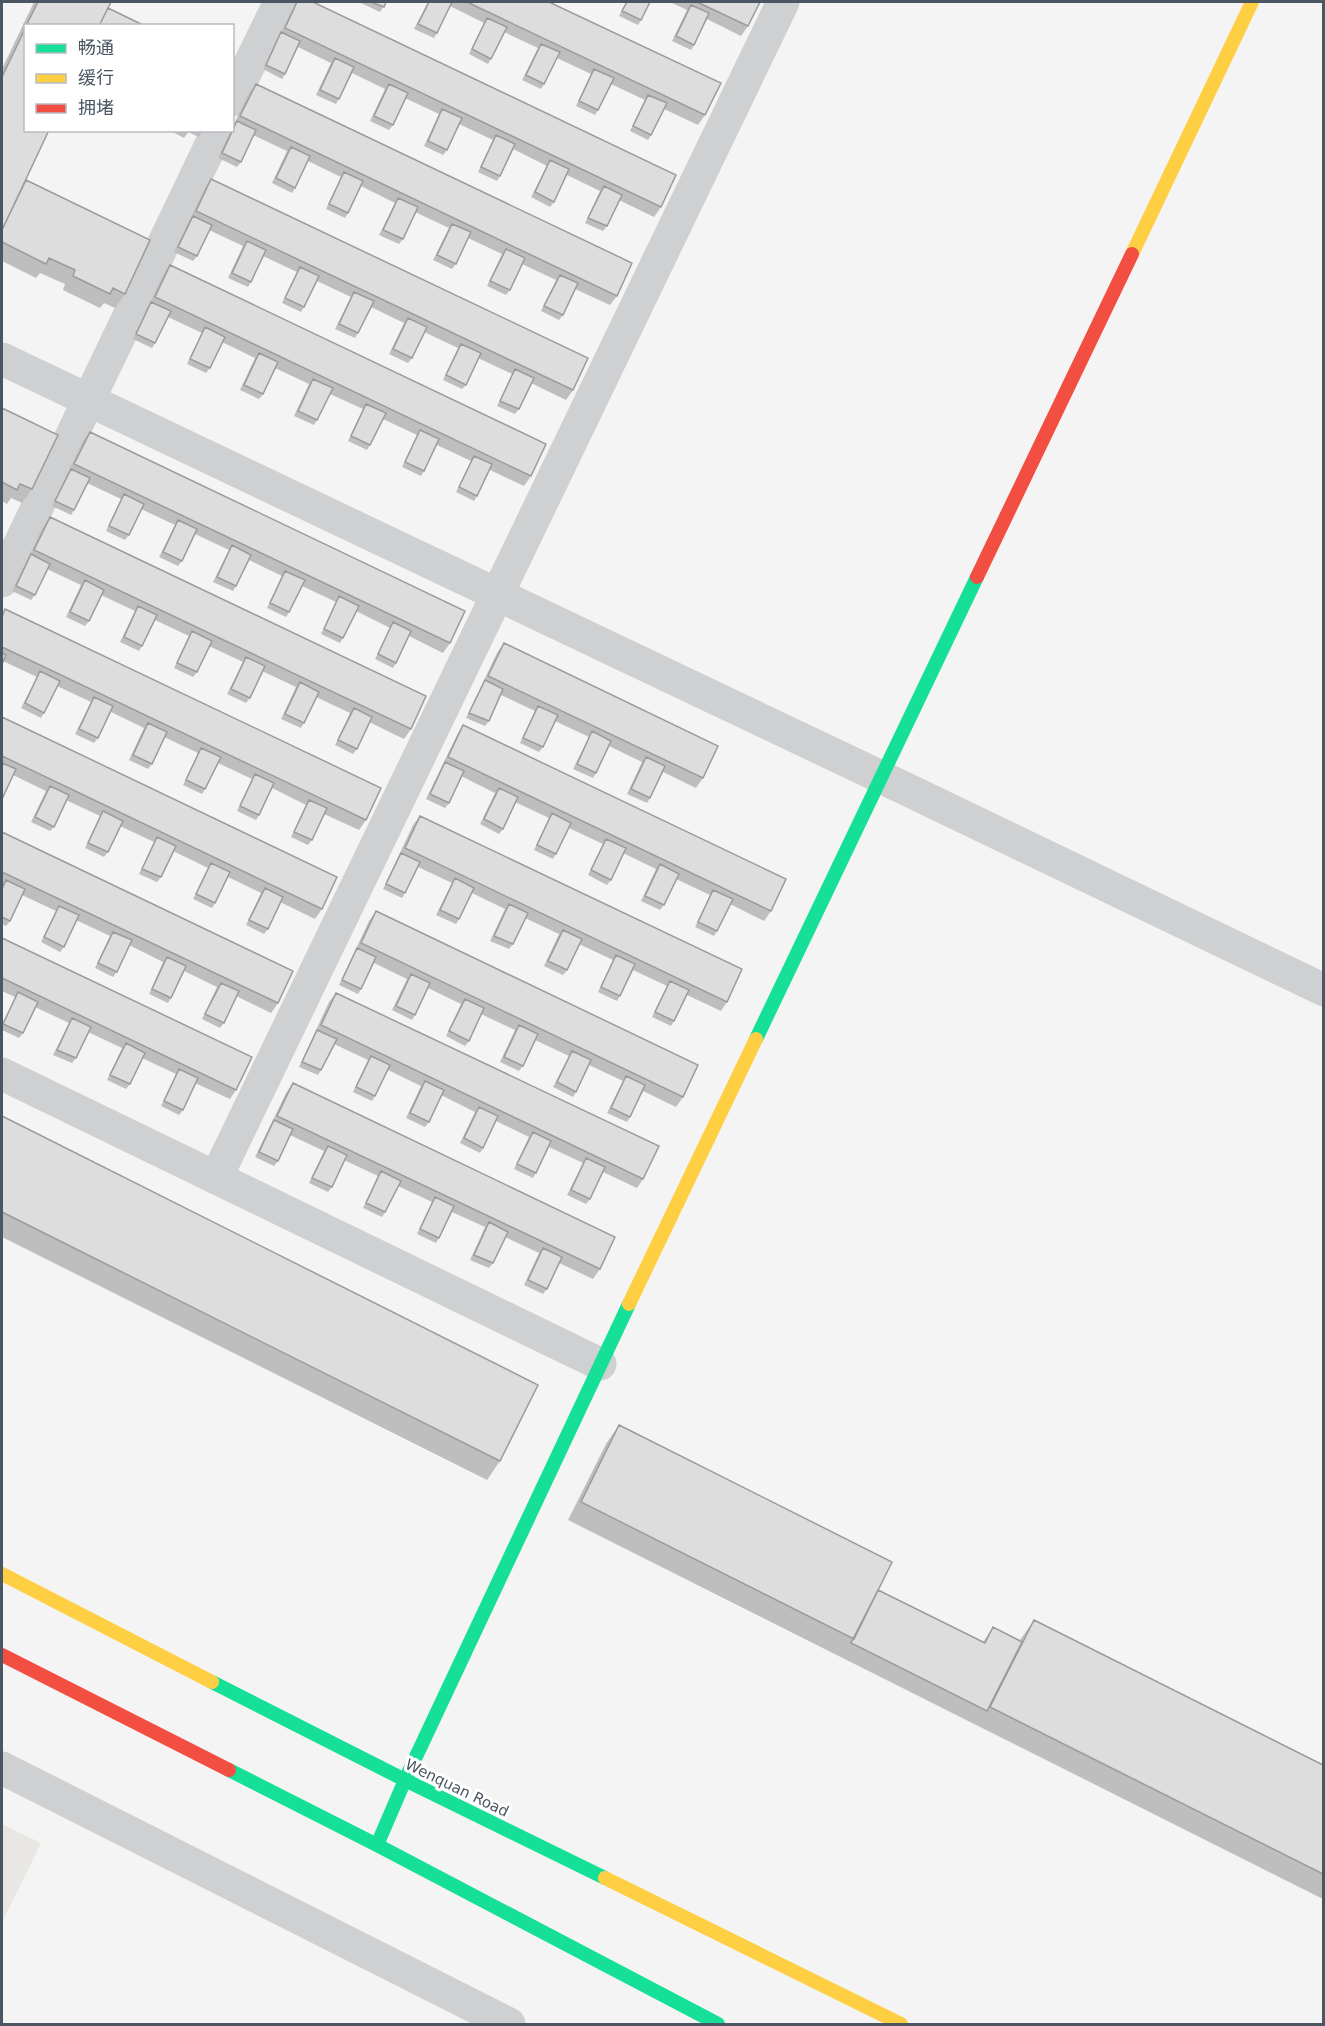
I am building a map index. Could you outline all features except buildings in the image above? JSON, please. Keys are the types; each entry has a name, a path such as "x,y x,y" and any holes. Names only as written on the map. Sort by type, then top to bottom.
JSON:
{"street":[{"path":"234,96 280,2"},
{"path":"216,1178 783,2"},
{"path":"377,1845 405,1780 600,1364 1252,2"},
{"path":"2,581 217,132"},
{"path":"2,359 1323,990"},
{"path":"2,1074 600,1364"},
{"name":"Wenquan Road","path":"2,1574 405,1780 901,2025"},
{"path":"2,1655 377,1845 718,2025"},
{"path":"2,1768 509,2025"}],"shaded area":[{"path":"2,1824 41,1843 2,1923"}],"traffic: fast":[{"path":"756,1039 977,577"},
{"path":"377,1845 405,1780 629,1304"},
{"path":"212,1682 605,1878"},
{"path":"229,1770 718,2024"}],"traffic: slow":[{"path":"1132,254 1252,2"},
{"path":"629,1304 756,1039"},
{"path":"2,1574 212,1682"},
{"path":"605,1878 901,2024"}],"traffic: jam":[{"path":"977,577 1132,254"},
{"path":"2,1655 229,1770"}]}
